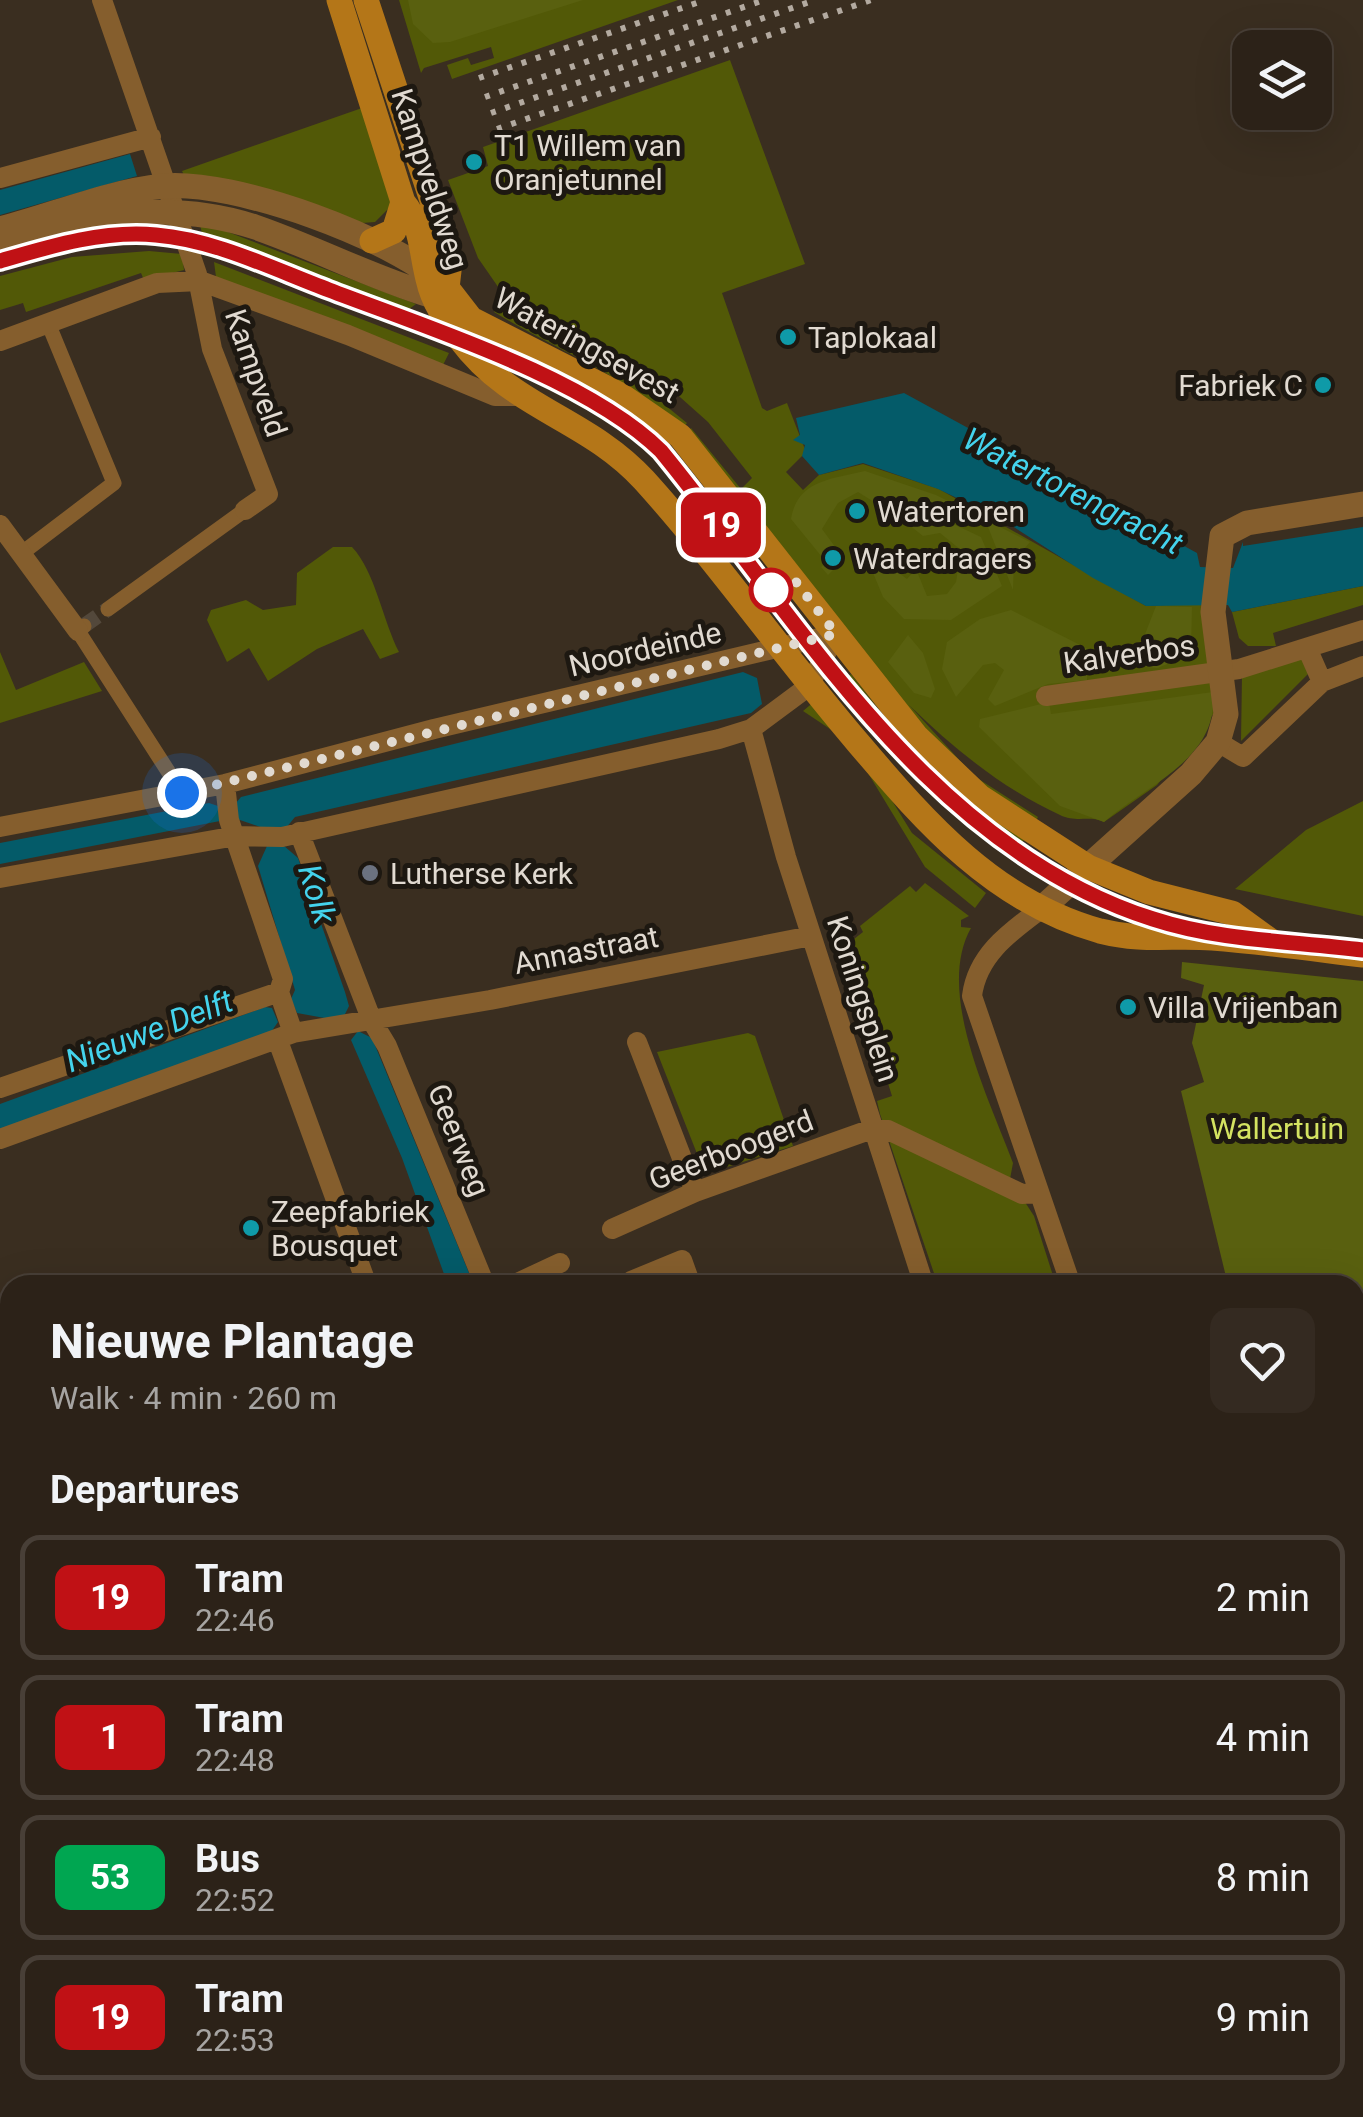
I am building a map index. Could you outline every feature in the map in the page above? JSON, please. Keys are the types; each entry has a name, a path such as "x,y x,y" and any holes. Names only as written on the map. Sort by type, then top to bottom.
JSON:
{"main road":[{"path":"339,0 371,56"},
{"path":"366,0 371,56"},
{"name":"Kampveldweg","path":"371,56 403,202 414,214 426,268"},
{"name":"Kampveldweg","path":"371,56 446,243 450,262 440,292"},
{"path":"372,241 394,231 403,202"},
{"name":"Wateringsevest","path":"440,292 468,350 516,396 579,427 625,461 776,648 945,842 1006,890 1102,931 1149,941 1208,938 1363,955"},
{"name":"Wateringsevest","path":"440,292 472,320 622,396 680,436 916,736 959,780 1020,826 1088,867 1150,892 1232,913 1278,946"}],"street":[{"name":"Kampveld","path":"102,0 200,281 212,349 268,494 245,510"},
{"path":"0,178 151,137"},
{"name":"Wateringsevest","path":"17,228 167,186 242,194 372,241 426,268 440,292"},
{"path":"0,242 17,228 86,217 177,212 254,227 389,283 440,292"},
{"name":"Wateringsevest","path":"0,341 156,283 200,281 495,396 516,396"},
{"path":"22,554 114,483 48,323"},
{"path":"1067,1275 972,996 978,967 1009,933 1191,774 1218,742 1226,714 1213,612 1220,541 1236,526 1363,504"},
{"path":"108,609 245,510"},
{"path":"0,525 81,628 182,793"},
{"name":"Kalverbos","path":"1046,696 1220,672 1363,630"},
{"path":"0,878 229,811 283,836 751,729 809,686 836,634"},
{"name":"Noordeinde","path":"0,827 182,793 229,811 402,736 836,634"},
{"path":"1307,648 1322,682"},
{"path":"1218,742 1243,757 1322,682 1363,666"},
{"name":"Koningsplein","path":"751,729 812,936 921,1275"},
{"path":"229,811 283,979 284,1017 363,1275"},
{"path":"0,1088 284,1017 354,1024 283,836"},
{"name":"Annastraat","path":"354,1024 812,936"},
{"path":"0,1139 284,1017"},
{"name":"Geerweg","path":"354,1024 388,1046 481,1275"},
{"path":"637,1042 694,1192"},
{"path":"872,1129 888,1130 1022,1194 1039,1193"},
{"name":"Geerboogerd","path":"612,1230 694,1192 872,1129"},
{"path":"646,1275 682,1260 687,1275"},
{"path":"534,1275 560,1263"}],"green space":[{"path":"399,0 678,0 452,79 447,65 468,58 471,65 494,58 491,47 424,68 421,73"},
{"path":"408,0 583,0 450,42 433,43 413,24"},
{"path":"730,60 805,264 722,293 762,408 767,411 787,403 806,452 786,472 803,490 819,475 863,464 939,489 1146,606 1204,603 1215,712 1157,785 1104,822 1066,817 1019,793 961,752 909,705 974,776 1038,817 1032,828 968,781 686,434 691,428 741,489 752,478 708,422 653,373 503,294 478,258 448,180 488,166 483,147"},
{"path":"362,108 391,193 391,206 375,222 362,223 186,179 182,171"},
{"path":"199,221 416,304 405,312 389,307 203,237"},
{"path":"149,251 182,254 184,270 144,280 141,273 26,312 23,303 0,310 0,276 72,257"},
{"path":"214,262 449,353 443,365 216,277"},
{"path":"497,307 633,379 687,423 682,429 615,379 494,312"},
{"path":"865,471 936,495 1030,542 1014,561 1013,590 988,527 936,505 895,515 858,492 838,503 822,529 844,559 828,575 821,567 826,562 791,519 795,506 800,496 818,483"},
{"path":"934,515 981,537 1002,586 951,620 904,619 883,597 871,568 879,558 907,579 916,569 927,596 947,594 956,582 961,550 940,533 923,536 908,524"},
{"path":"333,547 352,547 360,557 399,652 380,659 363,629 317,649 268,681 249,648 227,662 207,620 211,610 246,600 263,610 296,605 297,573"},
{"path":"1363,586 1363,605 1273,633 1276,646 1248,646 1239,638 1232,612"},
{"path":"1156,606 1192,607 1191,649 1178,660 1157,668 1146,667 1138,652"},
{"path":"1011,610 1088,649 1087,680 1048,684 995,706 988,699 1004,670 995,663 983,665 956,697 942,669 947,642 980,619"},
{"path":"908,635 923,653 935,689 931,698 914,693 888,662"},
{"path":"0,652 16,690 84,662 102,691 0,723"},
{"path":"1301,657 1308,674 1241,741 1242,675"},
{"path":"851,674 904,742 1026,837 1018,848 935,781 846,678"},
{"path":"1213,692 1212,716 1205,736 1192,753 1104,822 1060,806 979,727 980,719 1049,702 1051,714"},
{"path":"815,701 873,770 912,833 986,893 975,908 925,867 860,760 833,731 803,711"},
{"path":"1363,801 1363,916 1235,889 1306,830"},
{"path":"925,883 969,916 961,920 961,927 971,928 961,954 962,1013 980,1077 1013,1163 1010,1179 1034,1216 1053,1275 935,1275 880,1114 877,1101 892,1096 845,946 863,932 860,926 910,886 916,892"},
{"name":"Wallertuin","path":"1182,962 1363,981 1363,1275 1226,1275 1181,1091 1204,1082 1192,1043 1204,985 1181,978"},
{"path":"748,1033 755,1036 793,1146 705,1174 657,1052"}],"water":[{"path":"130,154 137,176 0,215 0,190"},
{"name":"Watertorengracht","path":"904,393 1197,553 1200,567 1233,568 1243,542 1243,546 1363,527 1363,586 1232,612 1228,605 1146,606 1093,578 1003,520 938,489 863,463 819,475 802,456 805,445 793,440 800,435 796,418"},
{"path":"743,672 757,678 762,704 751,713 295,817 286,828 266,829 237,819 235,804 241,797"},
{"path":"209,803 218,806 220,821 0,864 0,843"},
{"path":"283,845 298,858 345,992 349,1006 344,1016 330,1019 297,1013 291,999 295,990 258,866 267,846"},
{"path":"265,1007 272,1008 278,1022 269,1035 0,1132 0,1104"},
{"path":"358,1031 372,1038 470,1275 444,1275 402,1158 351,1040"}],"tunnel":[{"path":"85,625 108,609"}],"tram line":[{"name":"19","path":"0,261 82,239 129,234 206,244 439,332 584,397 625,419 661,451 897,749 962,810 1011,847 1107,902 1173,926 1363,950"},
{"path":"0,261 97,237 136,234 180,238 251,259 553,379 630,425 661,451 884,729 961,808 1003,842 1049,873 1099,899 1153,920 1230,936 1363,950"}],"railway":[{"path":"479,78 705,0"},
{"path":"485,97 764,0"},
{"path":"491,113 815,0"},
{"path":"497,129 871,0"}],"place":[{"name":"T1 Willem van Oranjetunnel","path":"474,162"},
{"name":"Taplokaal","path":"788,337"},
{"name":"Fabriek C","path":"1323,385"},
{"name":"Watertoren","path":"857,511"},
{"name":"Waterdragers","path":"833,558"},
{"name":"Lutherse Kerk","path":"370,873"},
{"name":"Villa Vrijenban","path":"1128,1007"},
{"name":"Zeepfabriek Bousquet","path":"251,1228"}],"route":[{"path":"182,793 387,740 836,634 792,577 771,590"}],"water label":[{"name":"Kolk","path":"317,894"},
{"name":"Nieuwe Delft","path":"149,1031"}]}
